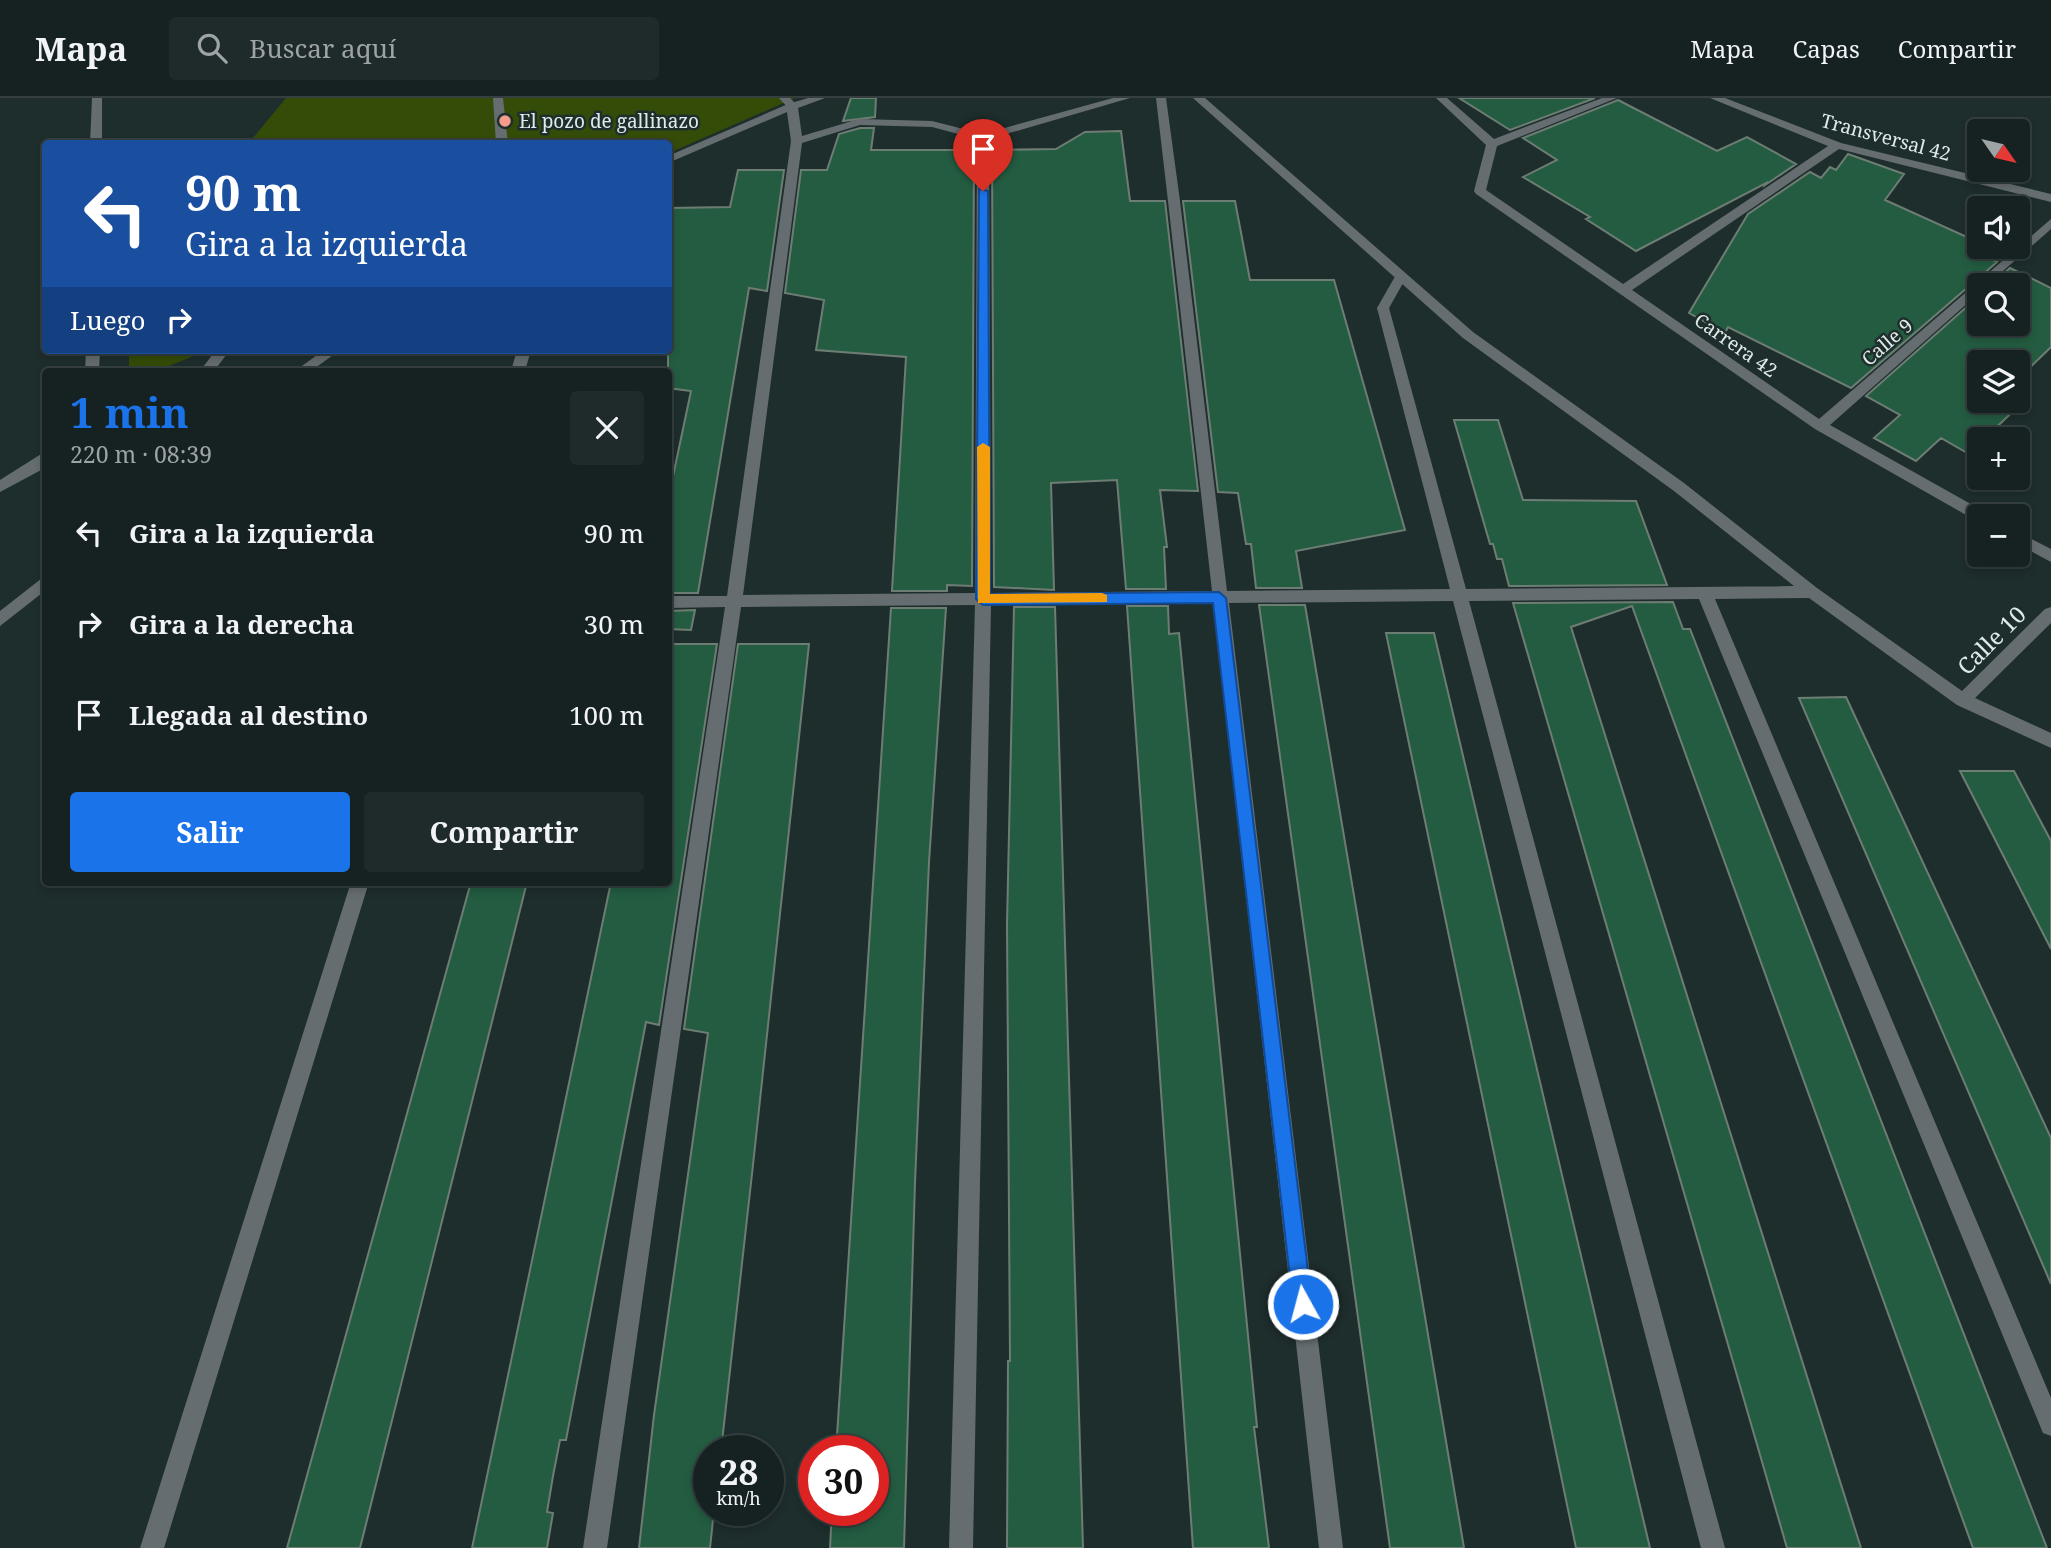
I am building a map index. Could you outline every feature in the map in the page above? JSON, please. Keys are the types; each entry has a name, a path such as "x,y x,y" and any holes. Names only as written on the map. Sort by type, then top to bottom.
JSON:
{"street":[{"path":"96,140 97,98"},
{"path":"498,98 502,140"},
{"path":"672,158 788,102 820,98"},
{"path":"797,141 859,122 932,124 983,137 1125,98"},
{"path":"1161,98 1331,1548"},
{"path":"1198,98 1468,335 1679,487 1812,592 1963,700 2051,741"},
{"path":"1441,98 1492,144 1612,98"},
{"name":"Transversal 42","path":"1715,98 1837,145 2051,198"},
{"path":"595,1548 734,602 797,141 788,102"},
{"path":"961,1548 983,599 983,137"},
{"name":"Carrera 42","path":"1492,144 1480,191 1820,426 1967,509"},
{"path":"1623,290 1837,145"},
{"name":"Calle 9","path":"1995,273 2051,223"},
{"path":"1401,276 1383,308 1713,1548"},
{"name":"Calle 9","path":"1820,426 1967,297"},
{"path":"209,368 220,354"},
{"path":"306,368 327,354"},
{"path":"0,487 42,460"},
{"path":"2030,544 2051,556"},
{"path":"0,620 42,584"},
{"path":"672,602 1812,592"},
{"path":"1705,594 2051,1425"},
{"name":"Calle 10","path":"1963,700 2051,612"},
{"path":"152,1548 359,886"}],"green space":[{"name":"El pozo de gallinazo","path":"286,98 795,98 672,152 672,140 251,140"},
{"path":"129,354 198,354 164,368 129,368"}],"building":[{"path":"851,98 876,98 875,117 843,121"},
{"path":"1459,98 1595,98 1510,130"},
{"path":"1618,100 1717,151 1747,137 1796,164 1765,185 1766,183 1636,251 1586,219 1590,217 1523,177 1557,160 1523,138"},
{"path":"860,128 874,128 871,150 974,150 972,586 947,585 947,591 892,591 906,357 816,350 824,300 785,293 801,170 827,170 839,134"},
{"path":"1121,131 1130,201 1165,201 1198,491 1160,490 1167,547 1164,547 1166,589 1126,589 1117,480 1051,483 1054,590 994,587 992,150 1056,149 1085,132"},
{"path":"1848,154 1904,174 1885,200 1967,237 1967,259 1990,259 1997,262 1984,273 1967,273 1967,288 1851,388 1728,327 1725,333 1689,313 1748,214 1810,172 1821,178 1830,167 1836,170"},
{"path":"738,170 784,170 767,291 749,288 698,593 672,593 672,481 691,391 672,389 672,368 668,368 668,354 672,354 672,208 730,207"},
{"path":"1183,201 1235,201 1250,280 1334,280 1405,530 1296,551 1302,588 1256,588 1251,544 1246,544 1238,493 1218,492"},
{"path":"2010,268 2020,273 2004,273"},
{"path":"2030,278 2051,288 2051,347 2030,367 2030,350 1967,350 1967,413 2011,413 1997,427 1967,427 1967,453 1941,438 1916,461 1874,438 1900,415 1866,396 1967,307 1967,336 2030,336"},
{"path":"1454,420 1498,420 1523,500 1636,501 1667,585 1509,586 1502,559 1497,559 1493,544 1490,544"},
{"path":"1673,602 1683,629 1690,629 2047,1548 1973,1548 1632,606 1571,627 1861,1548 1787,1548 1513,603"},
{"path":"1259,605 1305,605 1464,1548 1390,1548"},
{"path":"1127,606 1168,606 1169,634 1179,633 1257,1427 1254,1427 1269,1548 1193,1548"},
{"path":"1014,607 1055,607 1083,1548 1007,1548 1010,1361 1007,924"},
{"path":"891,608 946,608 929,862 915,1182 904,1548 830,1548 831,1526 889,1526 889,1435 837,1435"},
{"path":"695,610 691,630 672,629 672,611"},
{"path":"1386,633 1434,633 1650,1548 1576,1548"},
{"path":"672,644 717,644 659,1025 646,1022 566,1440 560,1440 553,1476 547,1512 553,1513 547,1548 472,1548 610,886 672,886"},
{"path":"738,644 809,644 723,1435 693,1435 693,1526 712,1526 710,1548 639,1548 654,1415 708,1033 684,1029"},
{"path":"1846,697 2051,1138 2051,1284 1799,698"},
{"path":"1960,771 2014,771 2051,841 2051,949"},
{"path":"470,886 526,886 360,1548 287,1548"}],"slow traffic":[{"path":"983,447 983,599 1102,599"}],"place":[{"name":"El pozo de gallinazo","path":"505,121"}],"route":[{"path":"983,191 983,599 1219,598 1303,1304"}]}
